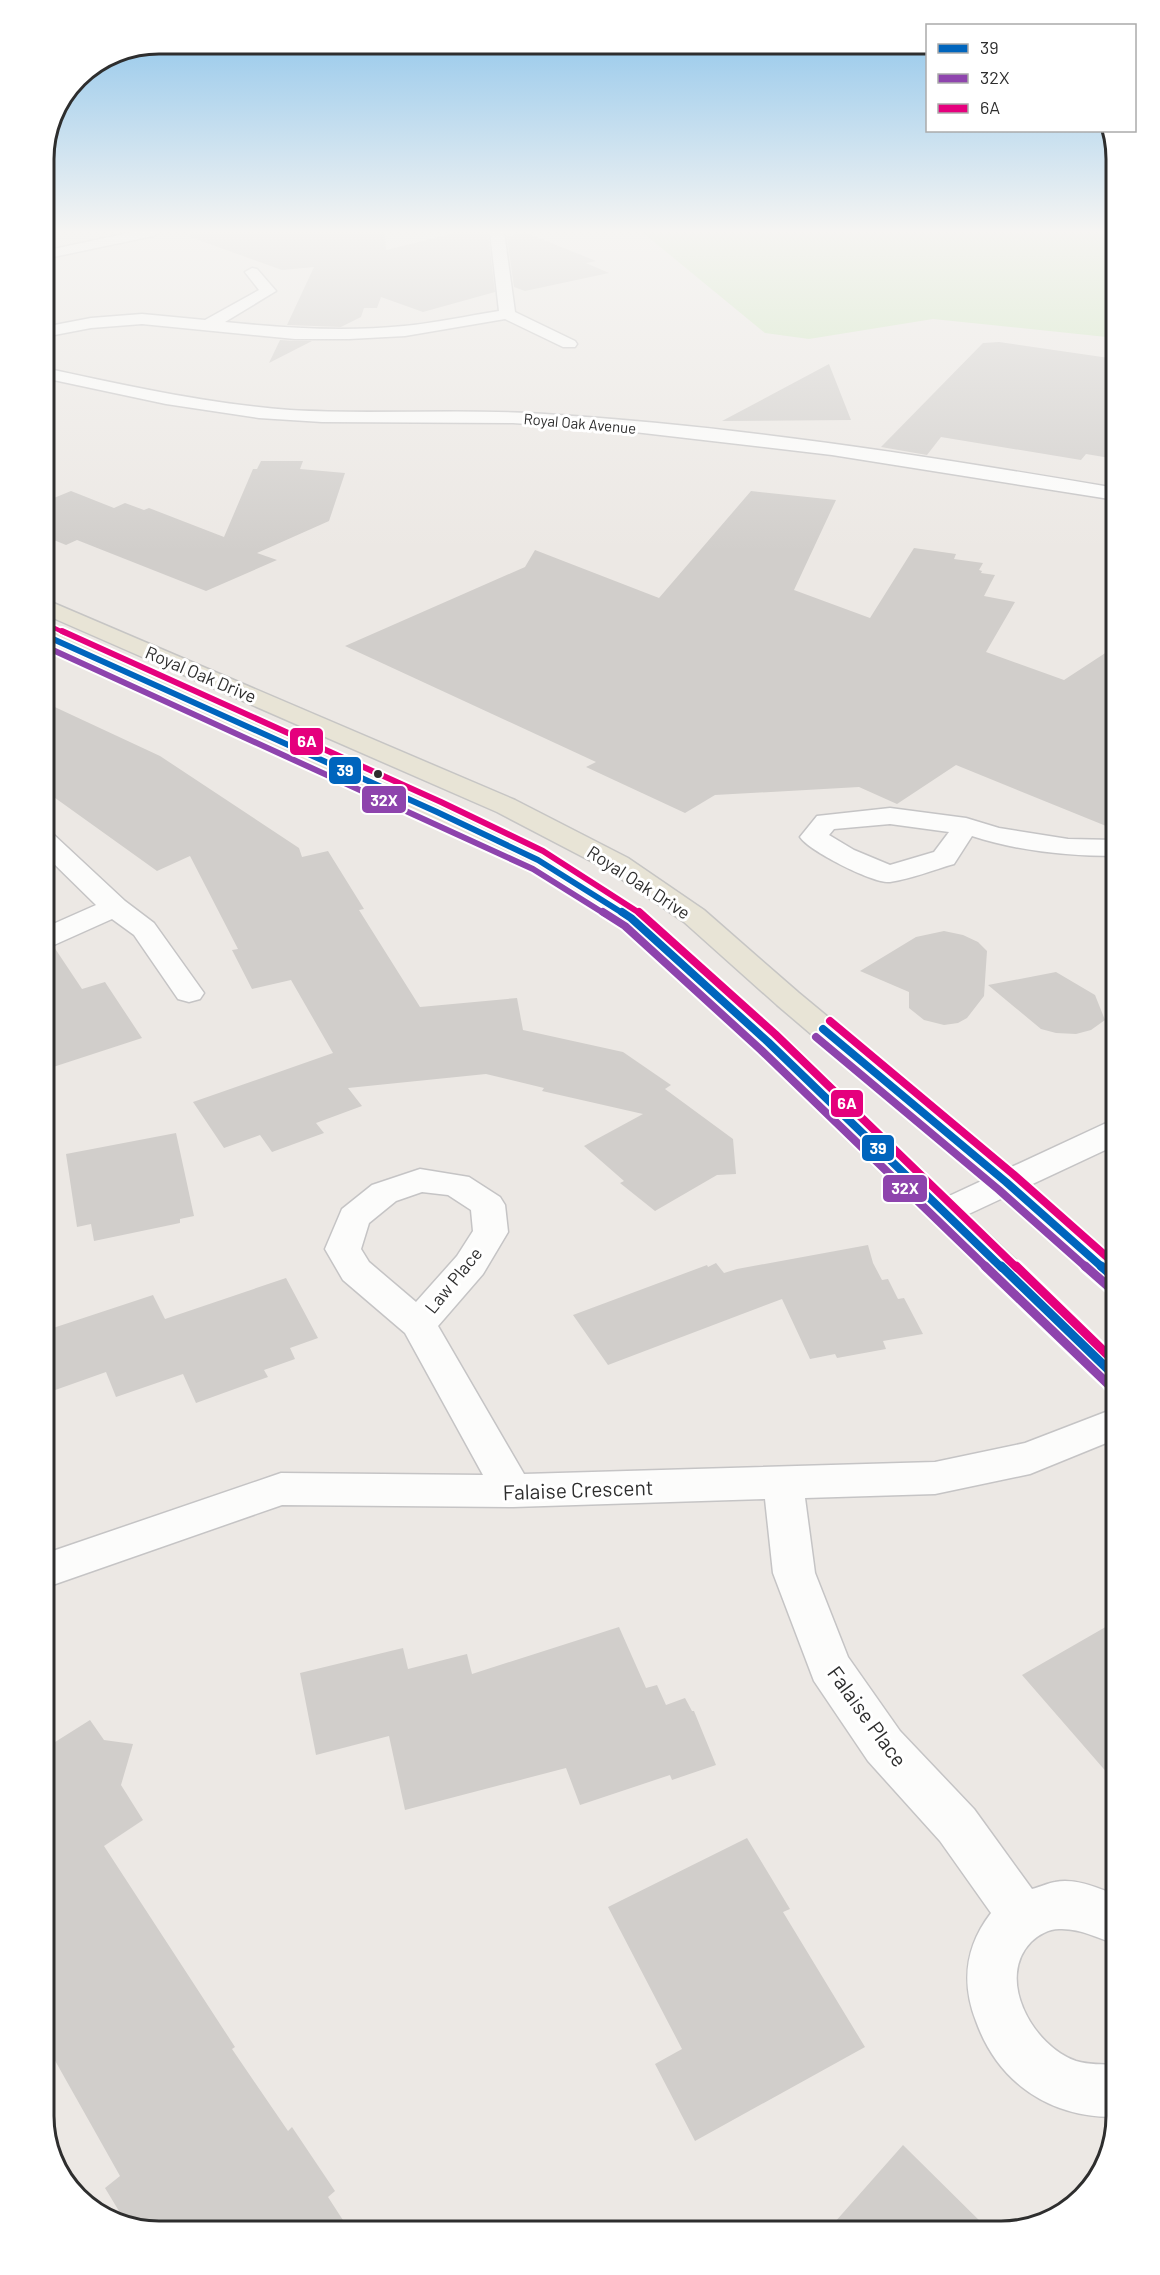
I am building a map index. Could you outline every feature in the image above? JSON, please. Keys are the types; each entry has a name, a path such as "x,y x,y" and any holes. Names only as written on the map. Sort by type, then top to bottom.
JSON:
{"main road":[{"name":"Royal Oak Drive","path":"54,610 506,806 618,864 694,916 1106,1270"},
{"name":"Royal Oak Drive","path":"54,640 437,812 538,860 631,918 768,1042 1106,1367"}],"street":[{"path":"557,338 569,344"},
{"name":"Royal Oak Avenue","path":"54,375 170,400 246,411 328,417 480,416 578,422 868,454 1106,492"},
{"path":"966,826 944,858 888,874 844,856 813,837 826,822 891,816 966,826 995,835 1068,847 1106,848"},
{"path":"54,849 115,907 144,929 189,993"},
{"path":"54,934 115,907"},
{"path":"946,1211 1106,1137"},
{"name":"Law Place","path":"418,1324 513,1491"},
{"name":"Falaise Crescent","path":"54,1568 281,1489 513,1491 935,1478 1029,1458 1106,1426"},
{"name":"Falaise Place","path":"783,1482 794,1573 830,1667 884,1746 957,1826 1023,1917"},
{"path":"1106,1915 1094,1909 1057,1905 1023,1917 1000,1941 991,1977 998,2016 1020,2053 1056,2080 1097,2094 1106,2093"}],"building":[{"path":"280,340 295,341 312,341 269,363"},
{"path":"999,342 1106,358 1106,457 1086,454 1081,460 941,437 927,455 881,447 983,343"},
{"path":"829,364 851,420 722,421"},
{"path":"261,461 303,461 300,469 345,473 329,521 257,553 277,560 206,591 77,540 66,545 54,540 54,498 71,491 114,508 125,503 144,510 149,508 224,537 253,469 257,469"},
{"path":"751,491 836,500 794,590 870,618 914,548 956,554 954,559 983,563 979,570 982,571 981,573 995,575 984,596 1015,602 986,652 1064,680 1106,653 1106,826 956,765 897,804 859,787 715,795 685,813 586,767 596,762 345,646 525,567 535,550 659,598"},
{"path":"54,707 160,756 299,848 302,857 328,851 364,909 359,910 420,1007 517,998 523,1030 623,1052 671,1085 665,1089 733,1139 736,1174 717,1175 655,1211 620,1183 624,1181 584,1146 643,1114 542,1091 544,1088 486,1074 348,1088 362,1106 316,1123 324,1133 272,1152 260,1135 224,1148 193,1102 333,1053 291,980 252,989 232,950 238,949 190,856 157,871 54,797"},
{"path":"944,931 963,935 978,942 987,951 984,996 967,1018 958,1023 944,1025 924,1020 909,1008 909,992 860,971 916,937"},
{"path":"54,947 82,989 105,982 142,1038 54,1067"},
{"path":"1056,972 1095,995 1105,1020 1091,1030 1076,1034 1056,1033 1041,1029 988,985"},
{"path":"176,1133 194,1216 180,1219 180,1223 94,1241 91,1224 77,1227 66,1154"},
{"path":"868,1245 873,1263 882,1280 888,1279 898,1299 904,1298 923,1334 883,1341 886,1349 837,1358 835,1354 810,1359 782,1299 608,1365 573,1315 707,1265 708,1267 716,1263 724,1273"},
{"path":"286,1278 318,1338 290,1348 295,1359 264,1370 268,1377 196,1403 183,1374 116,1397 106,1372 54,1390 54,1328 153,1295 165,1319"},
{"path":"619,1627 646,1688 657,1685 666,1705 685,1698 694,1711 716,1765 672,1780 670,1775 580,1805 566,1768 405,1810 389,1736 316,1755 300,1673 403,1648 408,1669 467,1654 472,1674"},
{"path":"1106,1627 1106,1772 1022,1675"},
{"path":"90,1720 104,1740 133,1744 121,1785 143,1820 104,1846 235,2047 232,2049 288,2131 292,2127 335,2191 328,2197 344,2221 152,2221 120,2213 105,2188 120,2176 54,2059 54,1743"},
{"path":"747,1838 790,1909 783,1912 865,2047 695,2141 655,2064 682,2049 608,1907"},
{"path":"903,2145 980,2221 836,2221"}],"transit line":[{"name":"6A","path":"54,628 441,802 543,851 637,910 775,1034 1106,1353"},
{"name":"39","path":"54,640 437,812 538,860 631,918 768,1042 1106,1367"},
{"name":"32X","path":"54,651 533,869 625,926 761,1050 1106,1382"},
{"name":"6A","path":"830,1021 1013,1174 1106,1256"},
{"name":"39","path":"823,1029 1006,1182 1106,1270"},
{"name":"32X","path":"816,1037 999,1190 1106,1284"}]}
